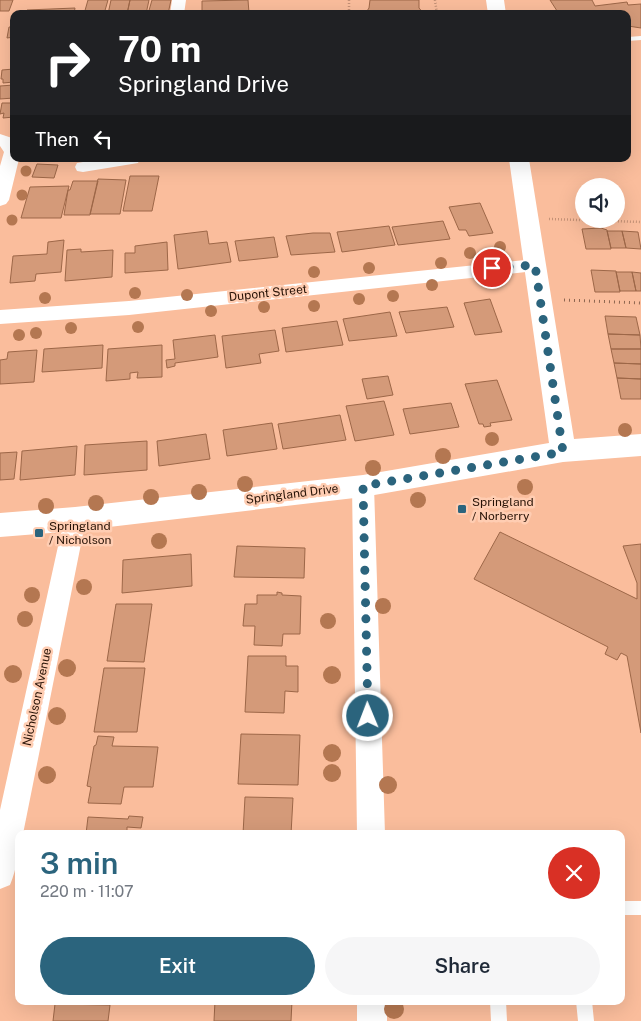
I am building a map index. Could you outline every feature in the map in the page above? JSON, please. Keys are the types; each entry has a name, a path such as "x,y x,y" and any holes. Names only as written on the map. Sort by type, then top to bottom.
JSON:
{"street":[{"path":"0,139 6,142 10,149"},
{"path":"0,200 10,160"},
{"path":"83,167 118,162"},
{"path":"518,162 563,452"},
{"name":"Dupont Street","path":"0,317 129,308 511,266 535,265"},
{"name":"Springland Drive","path":"0,525 75,519 363,486 563,452 641,445"},
{"path":"363,486 371,830"},
{"name":"Nicholson Avenue","path":"0,876 75,519"},
{"path":"372,1005 372,1021"}],"lane":[{"path":"625,908 641,908"},
{"path":"498,1005 500,1021"},
{"path":"584,1005 586,1021"}],"path":[{"path":"528,219 641,222"},
{"path":"541,300 641,303"}],"building":[{"path":"0,0 13,0 9,11 0,11"},
{"path":"88,0 108,0 105,10 85,10"},
{"path":"111,0 130,0 128,10 109,10"},
{"path":"130,0 149,0 147,10 128,10"},
{"path":"152,0 171,0 169,10 149,10"},
{"path":"248,0 249,10 202,10 202,1"},
{"path":"370,0 419,0 421,10 368,10"},
{"path":"550,0 592,0 595,6 627,2 628,5 641,4 641,28 631,26 631,10 556,10"},
{"path":"75,8 75,10 27,10"},
{"path":"9,27 10,27 10,38 7,38"},
{"path":"10,69 10,82 3,83 3,79 1,79 2,70"},
{"path":"10,85 10,98 0,99 0,86"},
{"path":"2,103 10,103 10,117 3,118 4,113 0,114"},
{"path":"37,164 58,165 54,178 32,177"},
{"path":"130,176 159,176 152,211 123,211"},
{"path":"98,179 126,180 120,214 90,214"},
{"path":"73,181 98,181 90,215 64,215 68,190 70,190"},
{"path":"69,186 61,218 21,218 30,187"},
{"path":"480,203 493,233 469,236 466,230 459,230 449,207"},
{"path":"443,221 450,239 398,245 392,227"},
{"path":"389,226 395,245 342,252 337,232"},
{"path":"601,228 607,230 611,249 586,249 582,229"},
{"path":"207,231 209,244 227,242 231,262 178,269 174,235"},
{"path":"607,231 622,231 626,248 611,248"},
{"path":"622,231 638,232 641,249 626,248"},
{"path":"330,233 335,252 291,255 286,236"},
{"path":"274,237 278,257 239,261 235,241"},
{"path":"64,240 61,272 36,274 35,281 10,283 13,256 47,254 48,242"},
{"path":"167,242 168,270 125,273 125,253 135,253 135,246"},
{"path":"81,249 81,252 113,250 112,277 65,281 67,250"},
{"path":"591,270 616,271 620,292 595,292"},
{"path":"616,272 632,272 636,291 620,291"},
{"path":"632,272 641,273 641,291 636,291"},
{"path":"490,299 502,332 475,335 464,303"},
{"path":"447,307 454,327 406,333 399,312"},
{"path":"390,312 397,336 349,341 343,319"},
{"path":"605,316 636,317 640,335 608,334"},
{"path":"337,321 343,345 286,352 282,328"},
{"path":"275,330 279,351 259,354 261,363 226,368 222,336"},
{"path":"608,334 640,335 641,349 611,349"},
{"path":"215,335 218,357 175,363 175,366 167,368 166,360 175,359 173,340"},
{"path":"103,345 102,368 42,372 44,349"},
{"path":"162,345 162,377 137,378 138,372 130,373 130,379 106,381 108,349"},
{"path":"611,349 641,349 641,364 614,363"},
{"path":"37,350 34,382 0,384 0,360 7,359 8,352"},
{"path":"614,363 641,364 641,379 617,378"},
{"path":"388,376 393,395 367,399 362,379"},
{"path":"617,378 641,379 641,399 621,399"},
{"path":"497,380 512,420 490,423 491,426 484,427 483,424 479,424 465,384"},
{"path":"384,401 394,435 355,441 346,406"},
{"path":"451,403 459,427 410,434 403,409"},
{"path":"340,415 346,440 283,449 278,424"},
{"path":"272,423 277,449 227,456 223,430"},
{"path":"206,434 210,459 159,466 157,441"},
{"path":"147,441 147,470 84,475 85,445"},
{"path":"77,446 75,475 20,480 22,451"},
{"path":"17,452 14,479 0,480 0,453"},
{"path":"500,532 637,599 637,583 623,546 641,544 641,733 627,656 621,653 617,660 605,654 608,647 474,579"},
{"path":"237,546 305,548 304,578 234,577"},
{"path":"191,554 192,586 122,593 123,560"},
{"path":"277,592 282,593 282,595 301,596 300,634 283,634 282,646 254,645 255,626 243,626 245,604 257,604 257,595 277,595"},
{"path":"116,604 152,604 144,662 107,661"},
{"path":"248,656 286,656 286,666 298,666 298,692 285,691 284,713 245,712"},
{"path":"104,668 145,668 137,732 94,732"},
{"path":"241,734 300,735 298,785 238,784"},
{"path":"98,736 114,737 112,746 158,747 153,787 124,787 121,804 88,803 91,787 87,786 94,746"},
{"path":"245,797 293,798 291,830 243,830"},
{"path":"129,816 143,817 141,828 127,827 127,830 86,830 88,817 128,819"},
{"path":"55,1005 110,1005 108,1021 53,1021"},
{"path":"215,1005 292,1005 291,1021 214,1021"}],"place":[{"name":"Springland / Norberry","path":"462,509"},
{"name":"Springland / Nicholson","path":"39,533"}],"route":[{"path":"368,716 363,486 563,452 535,265 492,268"}]}
